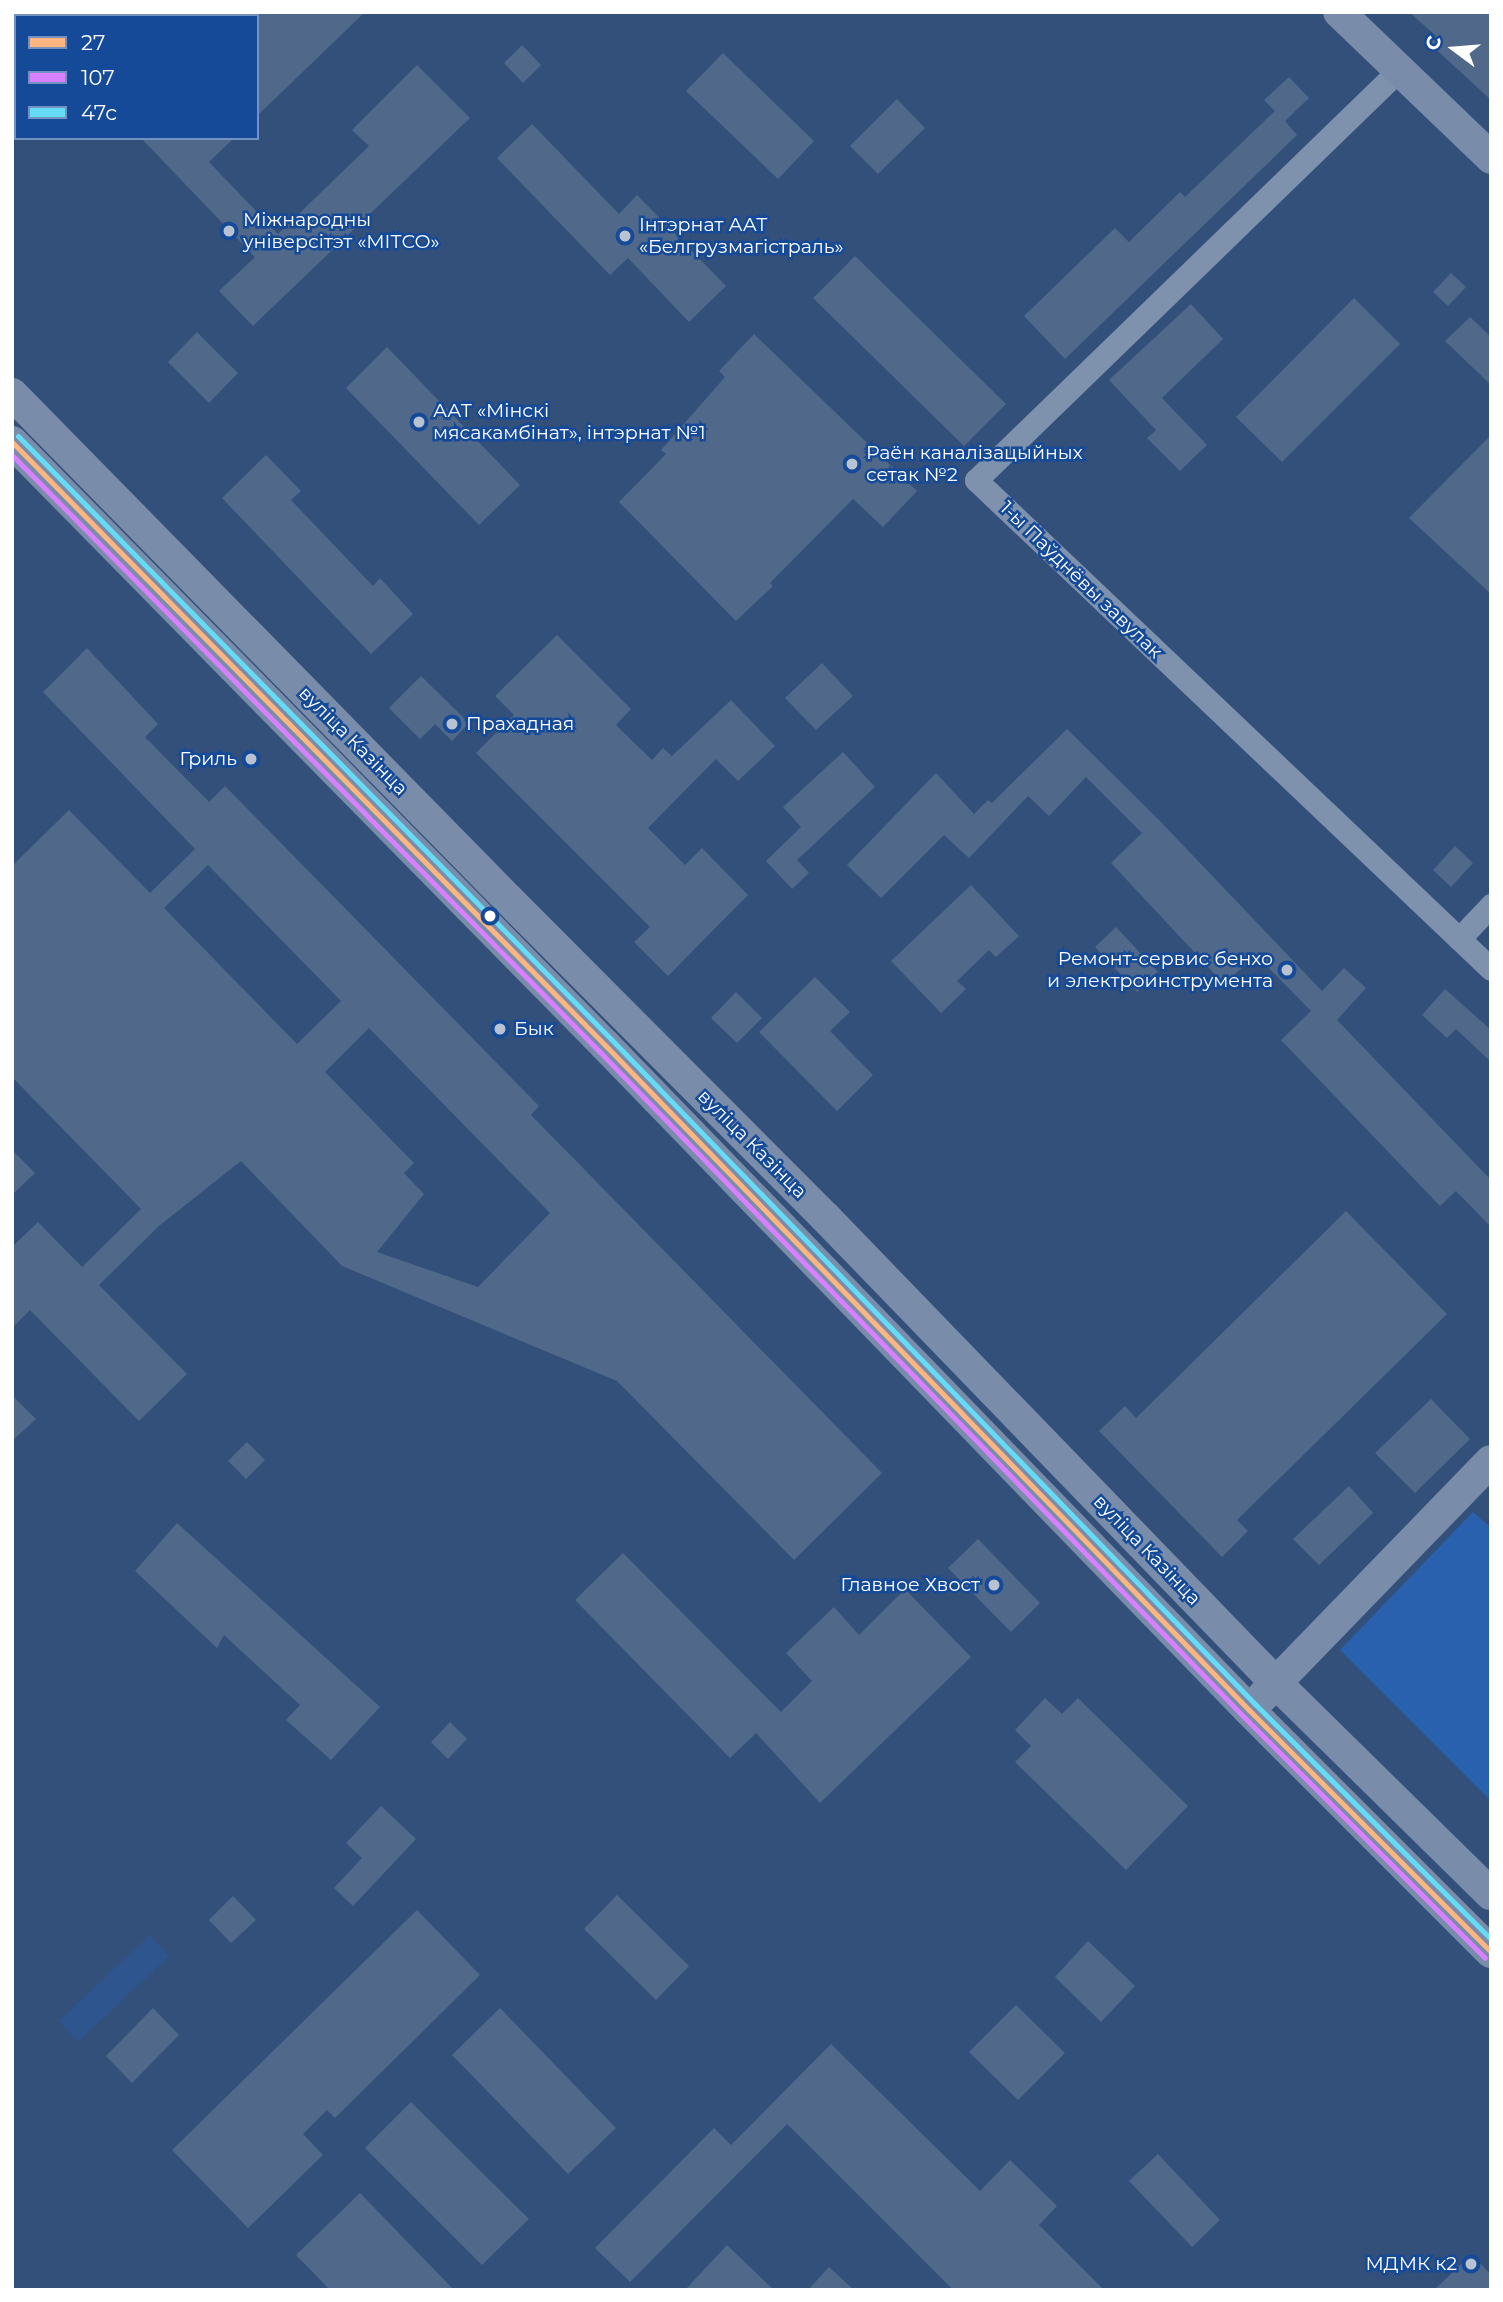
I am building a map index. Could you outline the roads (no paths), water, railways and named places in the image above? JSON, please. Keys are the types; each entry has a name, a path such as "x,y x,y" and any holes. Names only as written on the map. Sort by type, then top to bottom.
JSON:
{"main road":[{"path":"1339,12 1491,158"},
{"name":"вуліца Казінца","path":"12,394 1003,1401 1276,1684 1491,1894"},
{"name":"вуліца Казінца","path":"12,442 351,785 1249,1710 1491,1952"},
{"path":"975,1426 979,1406 987,1400 1003,1401"},
{"path":"1249,1710 1491,1461"}],"street":[{"name":"1-ы Паўднёвы завулак","path":"1399,70 976,480 1491,969"},
{"path":"128,558 149,536"},
{"path":"183,614 205,592"},
{"path":"351,785 376,763"},
{"path":"1460,939 1491,905"}],"place":[{"name":"Міжнародны універсітэт «МІТСО»","path":"229,231"},
{"name":"Інтэрнат ААТ «Белгрузмагістраль»","path":"625,236"},
{"name":"ААТ «Мінскі мясакамбінат», інтэрнат №1","path":"419,422"},
{"name":"Раён каналізацыйных сетак №2","path":"852,464"},
{"name":"Прахадная","path":"452,724"},
{"name":"Гриль","path":"251,759"},
{"name":"Ремонт-сервис бенхо и электроинструмента","path":"1287,970"},
{"name":"Бык","path":"500,1029"},
{"name":"Главное Хвост","path":"994,1585"},
{"name":"МДМК к2","path":"1471,2264"}]}
